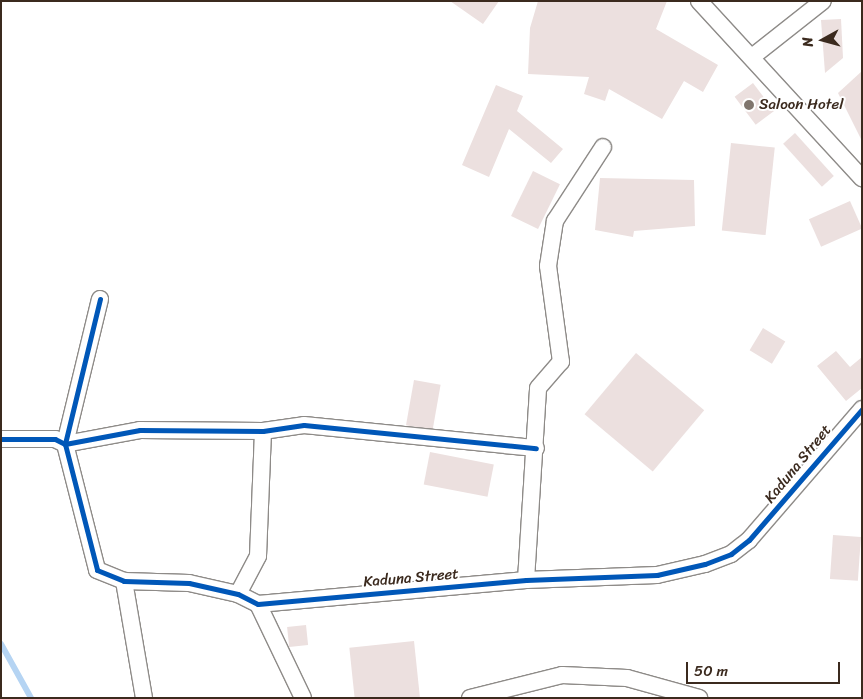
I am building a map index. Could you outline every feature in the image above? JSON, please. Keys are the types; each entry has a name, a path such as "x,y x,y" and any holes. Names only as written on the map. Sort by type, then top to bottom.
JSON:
{"street":[{"path":"699,1 862,178"},
{"path":"752,57 822,1"},
{"path":"526,580 536,448 538,388 561,362 548,266 555,221 603,147"},
{"path":"100,299 66,444 92,562 109,578 124,581 189,583 238,594 258,604 303,698"},
{"name":"Kaduna Street","path":"258,604 526,580 657,575 731,554 770,518 862,409"},
{"path":"1,439 54,439 66,444 140,430 263,431 304,425 536,448"},
{"path":"238,594 258,556 263,431"},
{"path":"124,581 144,698"},
{"path":"470,698 562,675 627,678 648,692 699,698"}],"building":[{"path":"450,1 499,1 483,24"},
{"path":"538,1 667,1 656,29 718,65 703,92 684,81 662,119 609,89 605,101 584,94 589,77 528,74 530,28"},
{"path":"841,19 843,58 825,73 821,20"},
{"path":"862,71 862,141 838,93"},
{"path":"753,83 774,111 756,125 735,97"},
{"path":"496,85 523,96 517,111 563,149 551,163 509,129 489,177 462,165"},
{"path":"795,133 834,176 822,187 783,144"},
{"path":"731,143 775,148 766,235 722,231"},
{"path":"533,171 560,184 538,229 511,216"},
{"path":"600,178 694,180 695,226 634,231 633,237 595,230"},
{"path":"850,201 862,228 821,247 809,219"},
{"path":"763,328 785,341 772,364 750,350"},
{"path":"836,351 850,367 862,357 862,388 846,401 817,366"},
{"path":"636,353 704,410 653,471 585,414"},
{"path":"414,380 441,385 433,430 406,425"},
{"path":"430,452 494,464 488,497 424,484"},
{"path":"833,535 861,537 858,581 830,579"},
{"path":"306,625 308,645 289,647 287,627"},
{"path":"414,641 420,698 355,698 349,648"}],"waterway":[{"path":"1,644 31,698"}],"cycle path":[{"path":"100,299 65,444 140,430 263,431 304,425 536,448"},
{"path":"1,439 55,439 65,444 97,570 124,581 189,583 238,594 258,604 526,580 657,575 705,564 731,554 749,540 862,409"}],"place":[{"name":"Saloon Hotel","path":"749,105"}]}
